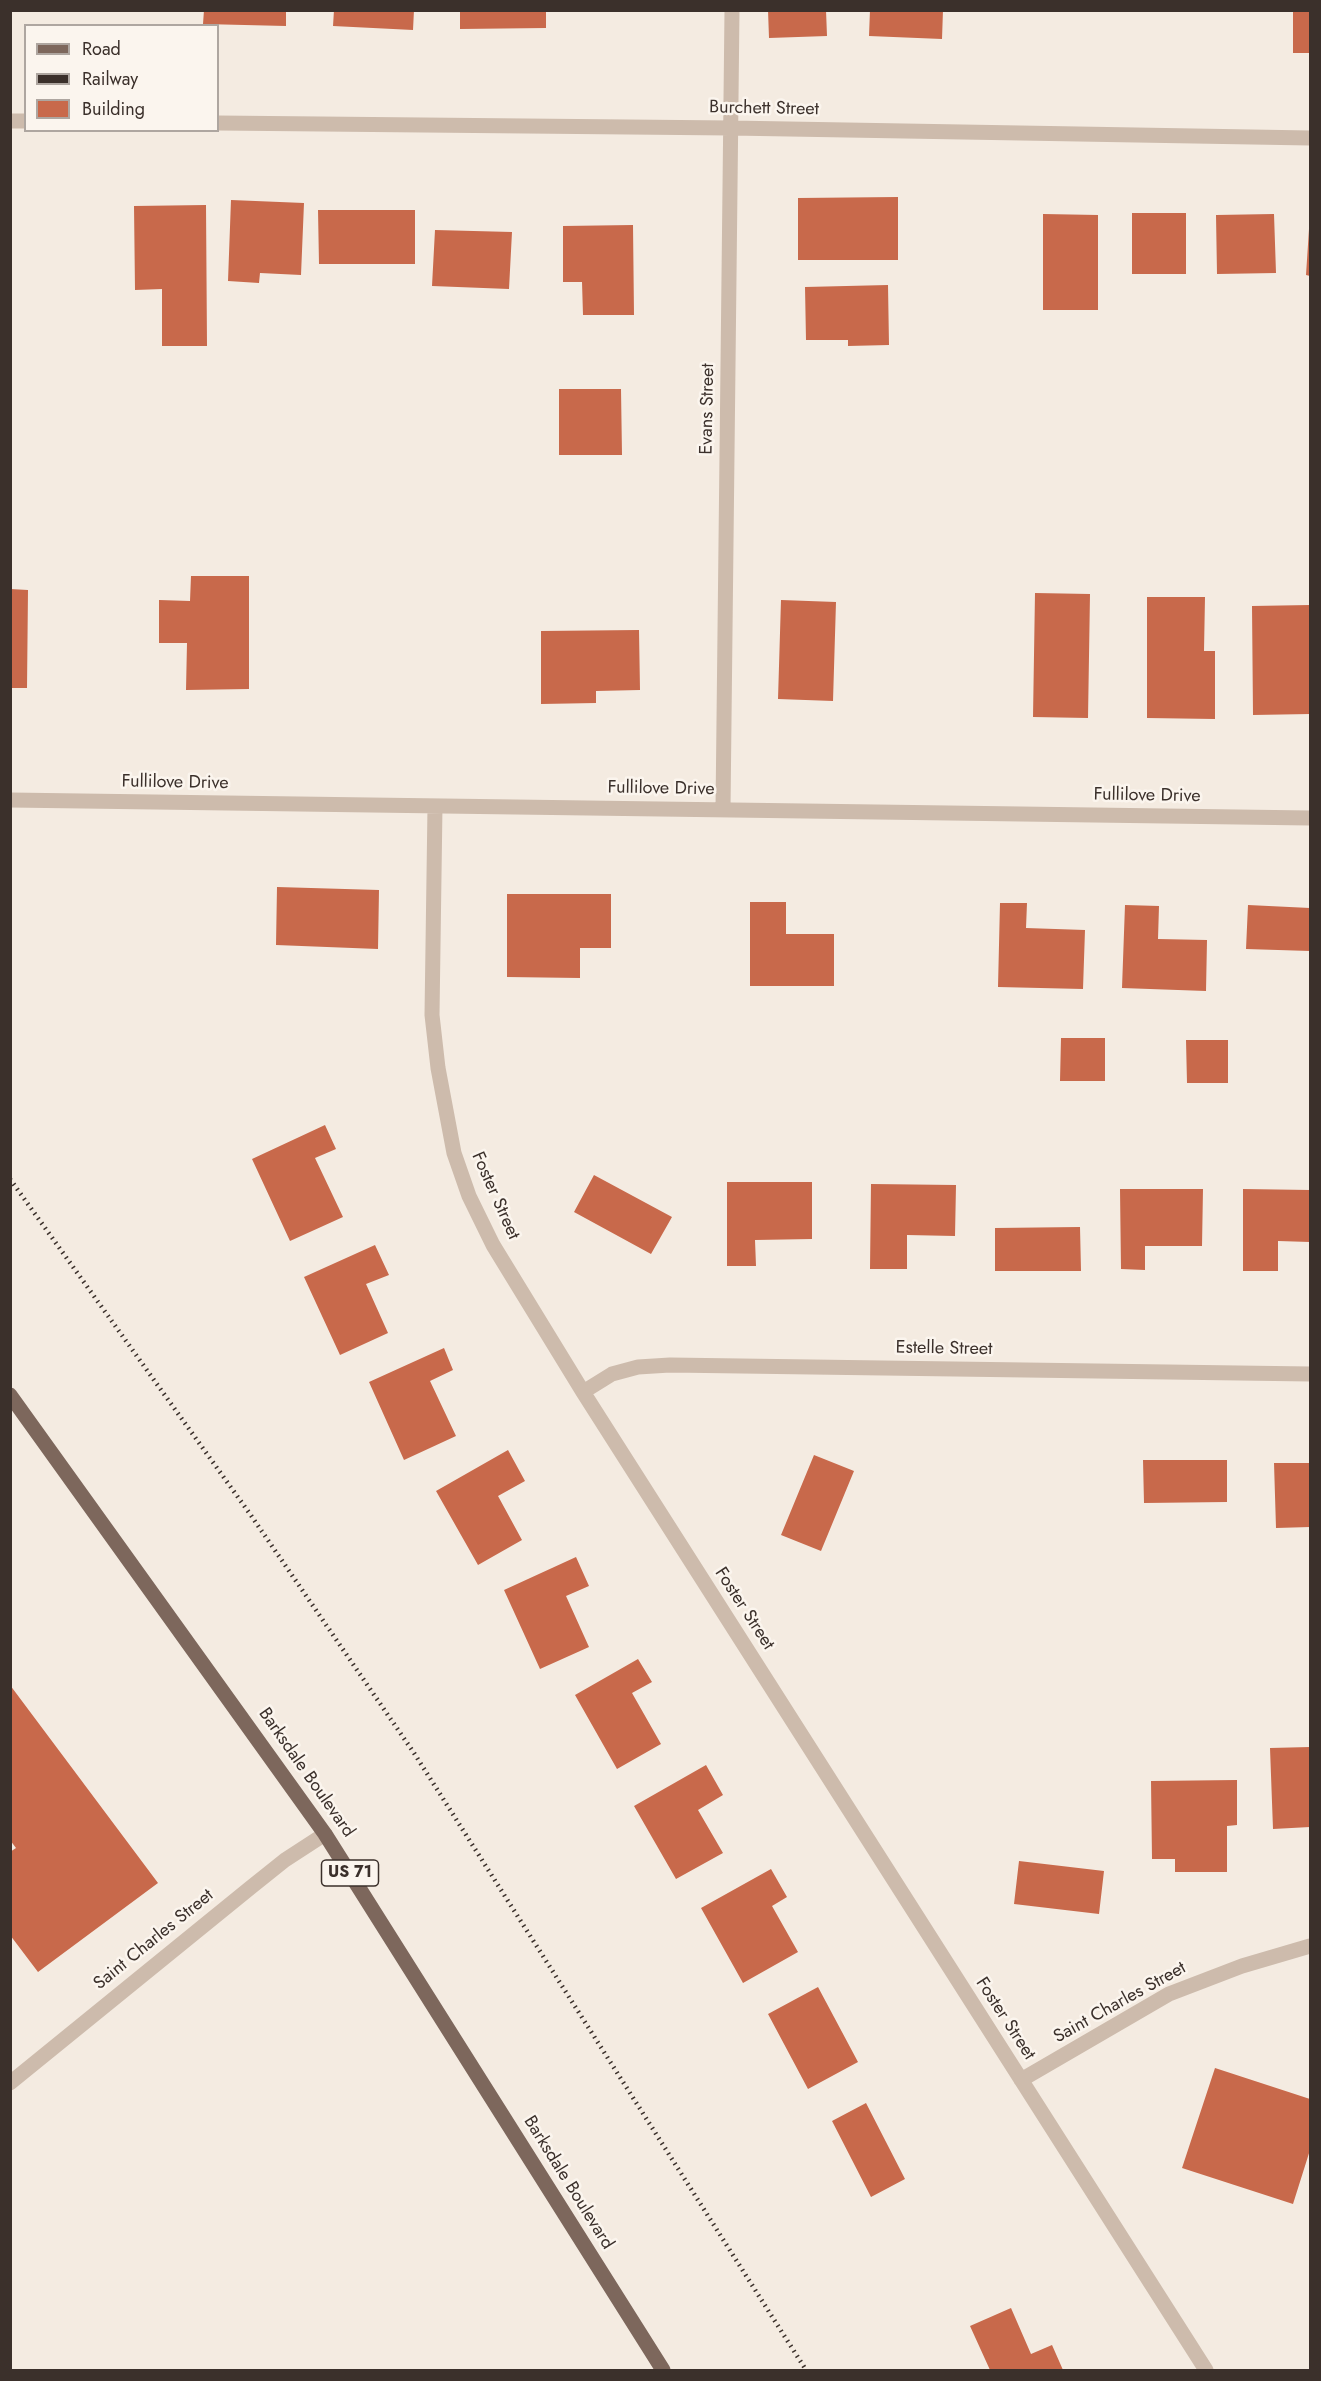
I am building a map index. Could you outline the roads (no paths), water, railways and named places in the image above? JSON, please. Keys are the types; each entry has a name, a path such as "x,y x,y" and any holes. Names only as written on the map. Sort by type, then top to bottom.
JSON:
{"main road":[{"name":"Barksdale Boulevard","path":"10,1395 325,1834 663,2370"}],"street":[{"name":"Evans Street","path":"723,809 732,10"},
{"name":"Burchett Street","path":"219,123 731,128 1311,138"},
{"name":"Fullilove Drive","path":"10,800 1311,818"},
{"name":"Foster Street","path":"435,806 432,1016 438,1068 454,1153 470,1196 493,1245 583,1392 1206,2370"},
{"name":"Estelle Street","path":"583,1392 612,1374 638,1367 669,1365 1311,1374"},
{"name":"Saint Charles Street","path":"10,2083 259,1881 325,1834"},
{"name":"Saint Charles Street","path":"1021,2080 1169,1994 1242,1966 1311,1946"}],"railway":[{"path":"10,1179 250,1514 414,1753 806,2370"}]}
